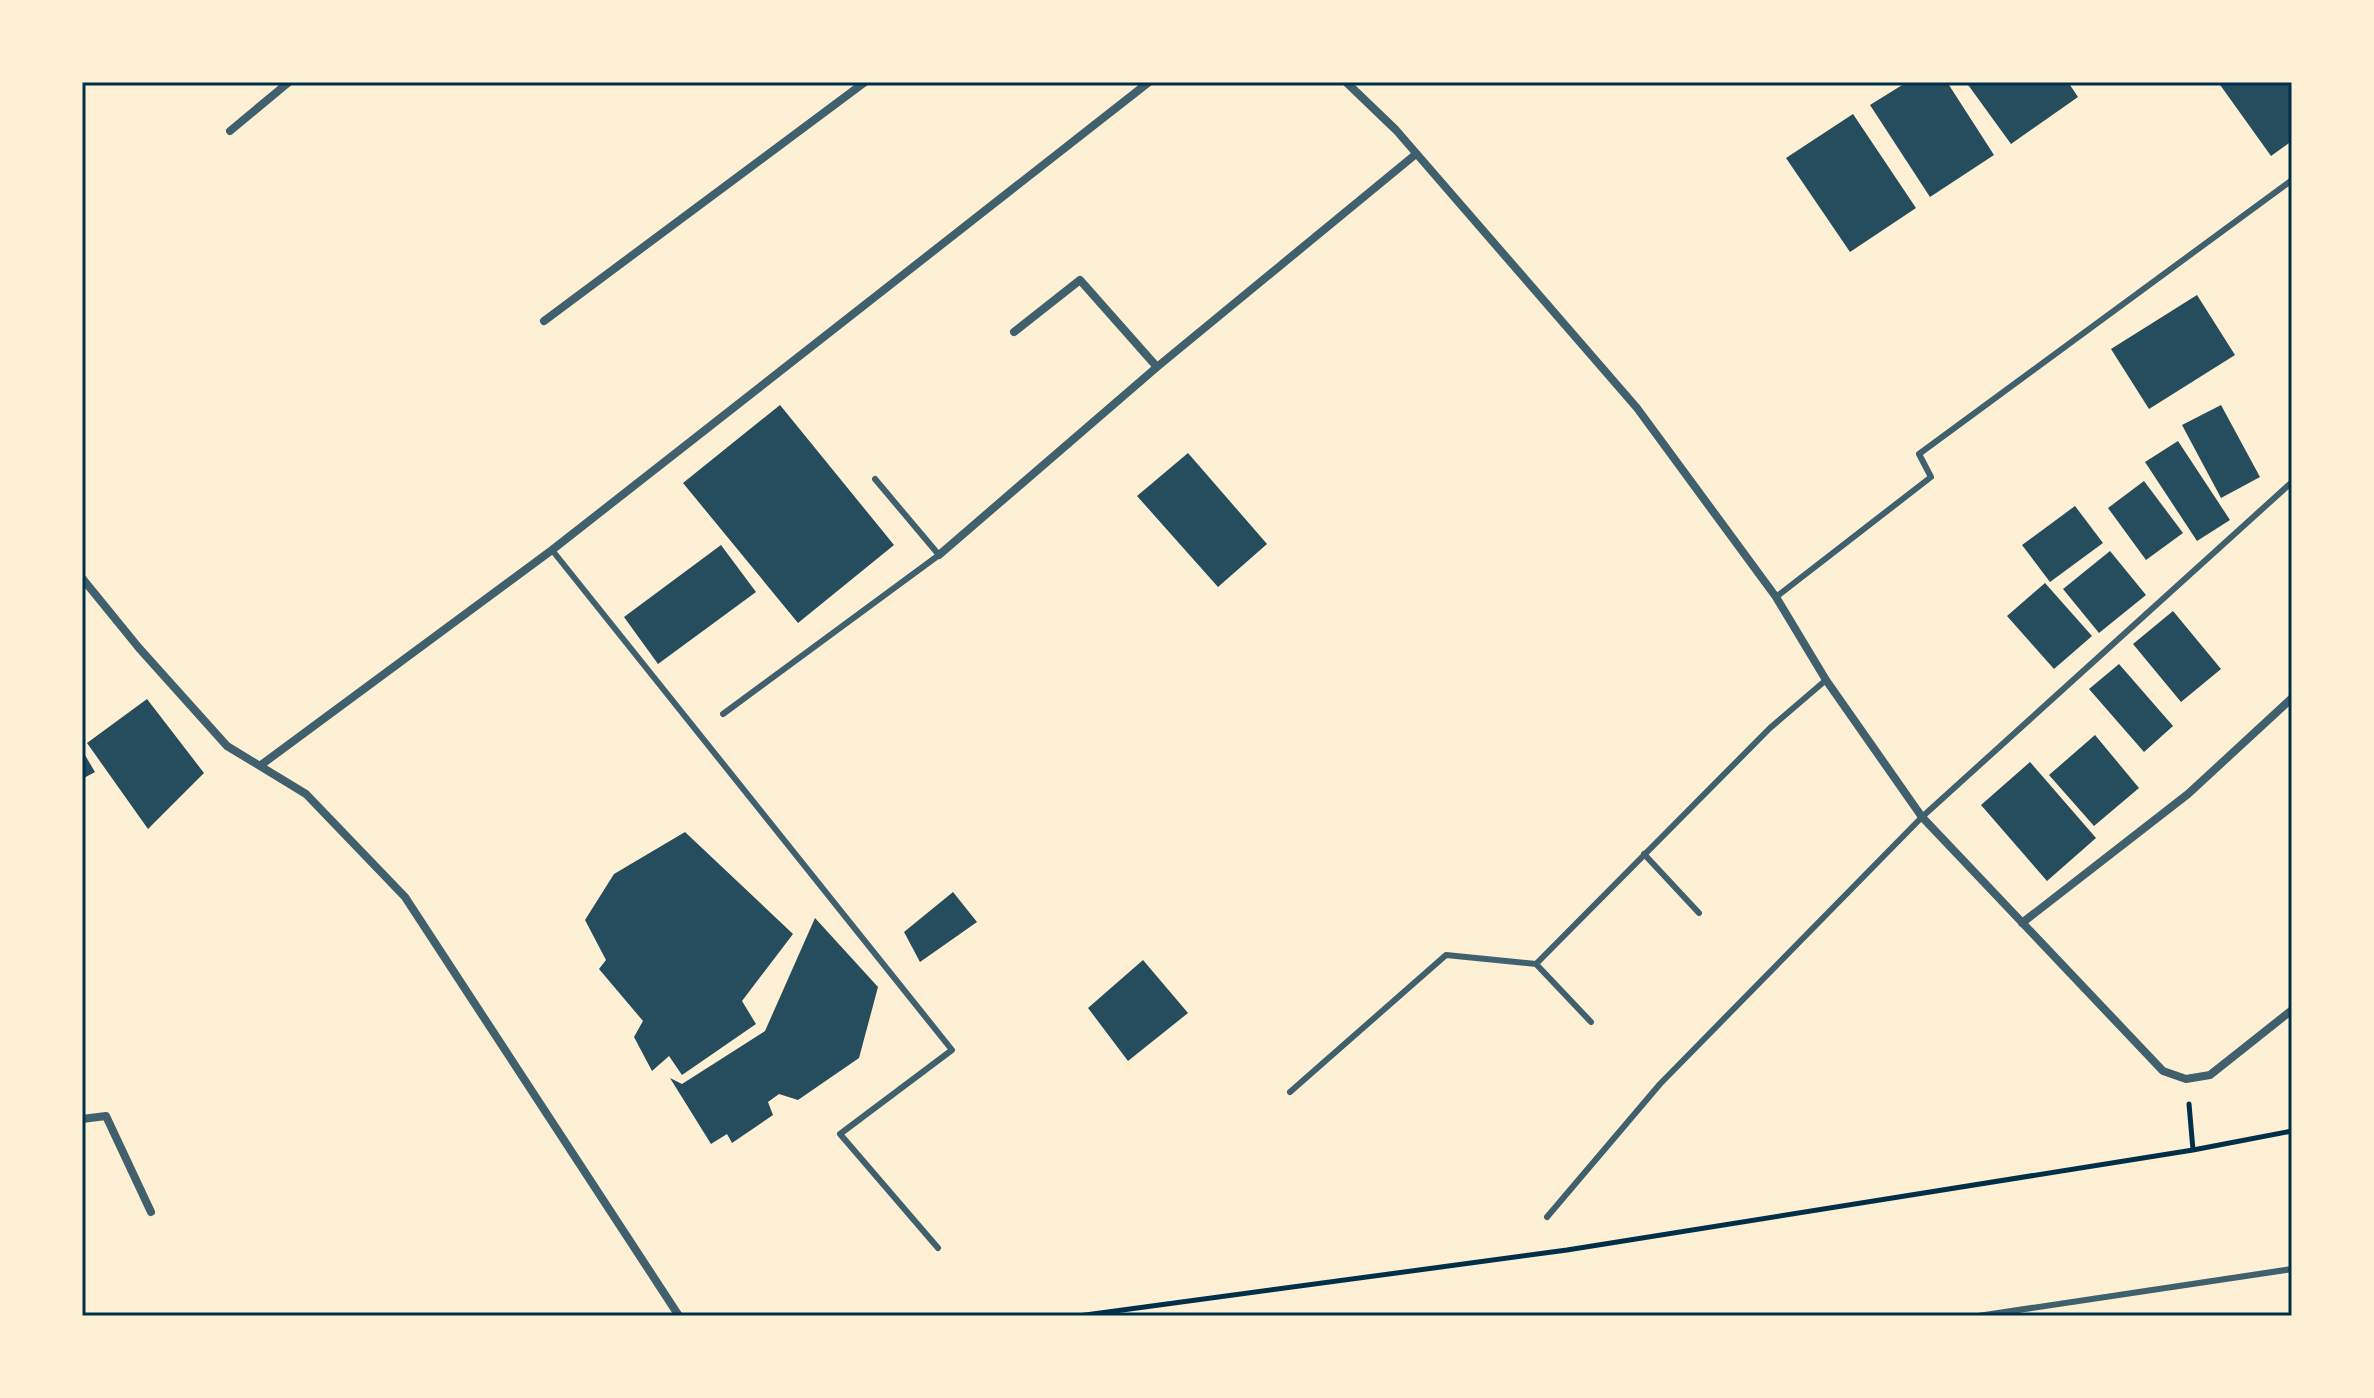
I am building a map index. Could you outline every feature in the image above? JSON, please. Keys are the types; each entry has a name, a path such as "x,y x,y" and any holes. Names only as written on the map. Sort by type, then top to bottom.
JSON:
{"street":[{"path":"230,131 289,82"},
{"path":"544,321 865,82"},
{"path":"261,765 552,550 1149,82"},
{"path":"1346,82 1396,130 1637,408 1776,597 1826,680 1922,817 2163,1071 2186,1079 2210,1075 2292,1010"},
{"path":"939,555 1157,367 1416,154"},
{"path":"1014,332 1080,280 1157,367"},
{"path":"82,578 139,648 227,746 306,794 405,897 679,1316"},
{"path":"2022,923 2188,794 2292,698"},
{"path":"82,1119 106,1116 151,1212"}],"lane":[{"path":"1776,597 1931,477 1919,454 2292,180"},
{"path":"723,714 939,555 875,479"},
{"path":"1547,1217 1660,1084 1922,817 2292,482"},
{"path":"552,550 952,1050 840,1134 938,1248"},
{"path":"1536,964 1770,728 1826,680"},
{"path":"1644,854 1699,913"},
{"path":"1290,1092 1446,955 1536,964 1591,1022"},
{"path":"1978,1316 2292,1269"}],"path":[{"path":"2186,1079 2193,1150"},
{"path":"1078,1316 1567,1250 2193,1150 2292,1131"}],"building":[{"path":"1907,82 1947,82 1994,155 1930,197 1870,105"},
{"path":"1966,82 2068,82 2078,97 2011,144"},
{"path":"2218,82 2292,82 2292,141 2271,156"},
{"path":"1853,114 1916,208 1850,252 1786,158"},
{"path":"2197,295 2235,355 2149,409 2111,349"},
{"path":"780,405 894,545 798,623 683,483"},
{"path":"2221,405 2260,477 2221,498 2182,425"},
{"path":"2178,441 2230,520 2197,541 2145,462"},
{"path":"1188,453 1267,544 1218,587 1137,496"},
{"path":"2144,481 2183,533 2146,560 2108,508"},
{"path":"2075,506 2103,543 2050,582 2022,545"},
{"path":"721,545 756,592 658,664 624,617"},
{"path":"2110,551 2146,595 2099,633 2063,589"},
{"path":"2045,583 2092,636 2054,669 2007,616"},
{"path":"2173,611 2221,669 2181,702 2133,644"},
{"path":"2119,664 2173,726 2144,752 2089,689"},
{"path":"147,699 204,773 148,829 87,743"},
{"path":"2095,735 2139,788 2094,826 2049,775"},
{"path":"82,750 95,772 82,779"},
{"path":"2030,762 2096,838 2047,881 1981,805"},
{"path":"685,832 793,934 742,1001 756,1024 682,1075 669,1056 652,1071 634,1037 643,1021 599,969 606,960 585,920 614,874"},
{"path":"953,892 977,922 920,962 904,932"},
{"path":"815,918 878,987 859,1058 798,1100 779,1094 768,1102 773,1115 732,1143 727,1134 711,1144 670,1078 682,1084 765,1031"},
{"path":"1143,960 1188,1013 1128,1061 1088,1008"}]}
